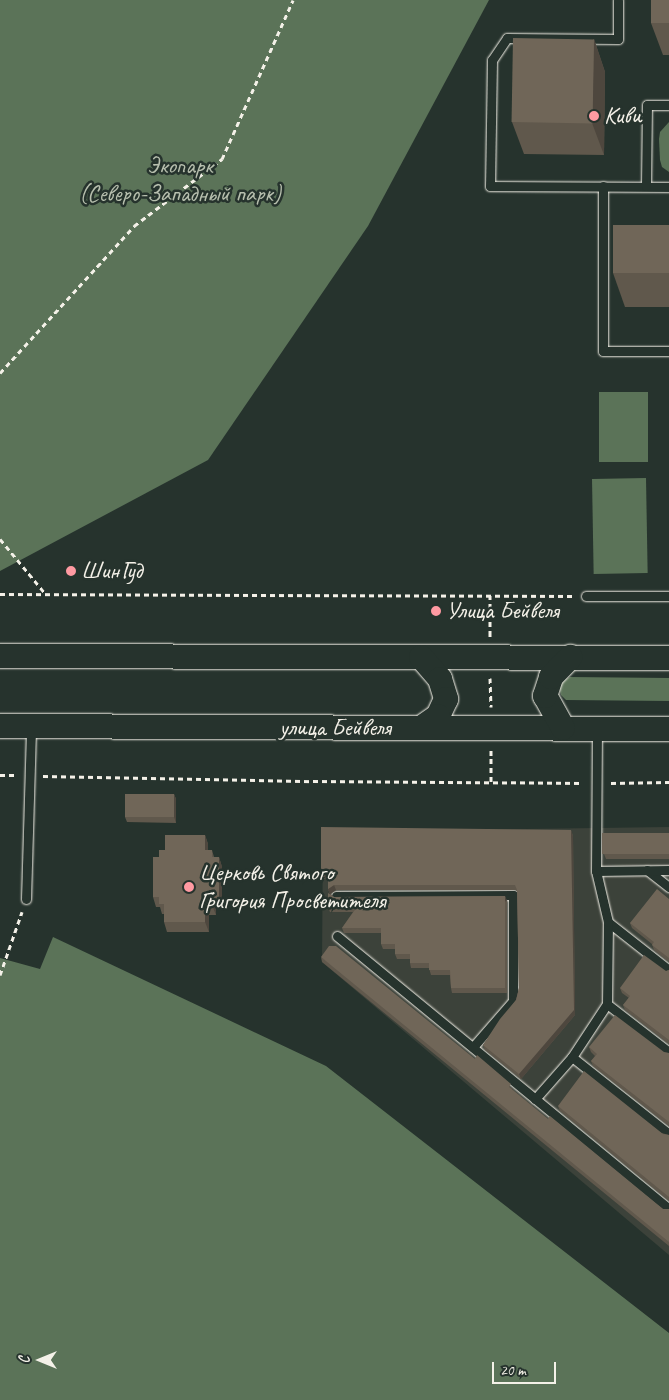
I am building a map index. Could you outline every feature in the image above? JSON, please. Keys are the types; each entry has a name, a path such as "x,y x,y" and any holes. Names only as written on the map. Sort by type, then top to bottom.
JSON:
{"main road":[{"path":"0,656 669,658"},
{"path":"421,658 440,679 446,699 438,716 421,728"},
{"path":"563,728 545,696 551,677 570,658"},
{"name":"улица Бейвеля","path":"0,726 669,729"}],"lane":[{"path":"618,0 618,39 507,38 492,60 490,186 669,187"},
{"path":"646,186 647,105 669,105"},
{"path":"603,186 603,350 669,350"},
{"path":"586,596 669,596"},
{"path":"26,899 31,726"},
{"path":"535,1099 572,1057 607,1004 608,922 596,871 597,728"},
{"path":"647,870 669,887"},
{"path":"596,871 669,870"},
{"path":"336,896 513,895 513,1001 473,1047"},
{"path":"608,922 669,970"},
{"path":"337,936 669,1209"},
{"path":"607,1004 669,1052"},
{"path":"572,1057 669,1134"}],"path":[{"path":"0,373 134,226 222,158 293,0"},
{"path":"0,539 44,593"},
{"path":"0,594 586,596"},
{"path":"490,595 491,782"},
{"path":"0,775 313,781 669,782"},
{"path":"0,975 26,899"}],"shaded area":[{"path":"669,827 669,1255 322,962 323,832"}],"green space":[{"name":"Экопарк (Северо-Западный парк)","path":"0,0 489,0 368,226 208,460 0,571"},
{"path":"669,122 669,172 662,167 659,139 660,132"},
{"path":"599,392 648,392 648,462 599,462"},
{"path":"646,478 648,573 594,574 592,479"},
{"path":"570,677 669,678 669,701 566,700 561,695 559,687 562,681"},
{"path":"53,937 326,1066 669,1333 669,1400 0,1400 0,958 40,969"}],"building":[{"path":"651,0 669,0 669,23 651,23"},
{"path":"513,38 594,39 593,123 512,122"},
{"path":"613,225 669,225 669,273 613,273"},
{"path":"125,794 174,794 174,817 125,817"},
{"path":"321,827 571,830 574,1010 519,1074 483,1045 500,1019 516,1000 519,988 517,890 515,885 334,885 328,889 328,874 321,874"},
{"path":"602,833 669,833 669,854 602,854"},
{"name":"Церковь Святого Григория Просветителя","path":"165,835 205,835 205,850 212,850 212,857 219,857 219,899 212,899 212,905 205,905 205,922 164,922 164,904 159,904 159,897 153,897 153,857 159,857 159,850 165,850"},
{"path":"657,889 669,899 669,958 652,945 654,942 630,923"},
{"path":"328,893 334,897 505,896 505,988 451,988 450,970 429,970 429,963 410,963 410,954 395,954 395,944 381,944 381,928 342,928 357,907 328,907"},
{"path":"329,946 336,946 475,1059 477,1055 511,1084 509,1087 548,1119 550,1116 663,1209 669,1209 669,1242 321,957"},
{"path":"644,955 666,971 669,970 669,1040 623,1005 630,996 620,988"},
{"path":"615,1015 664,1052 669,1053 669,1122 591,1061 597,1054 589,1047"},
{"path":"584,1071 663,1134 669,1135 669,1197 558,1106"}],"place":[{"name":"Киви","path":"594,116"},
{"name":"ШинГуд","path":"71,571"},
{"name":"Улица Бейвеля","path":"436,611"},
{"name":"Церковь Святого Григория Просветителя","path":"189,887"}]}
